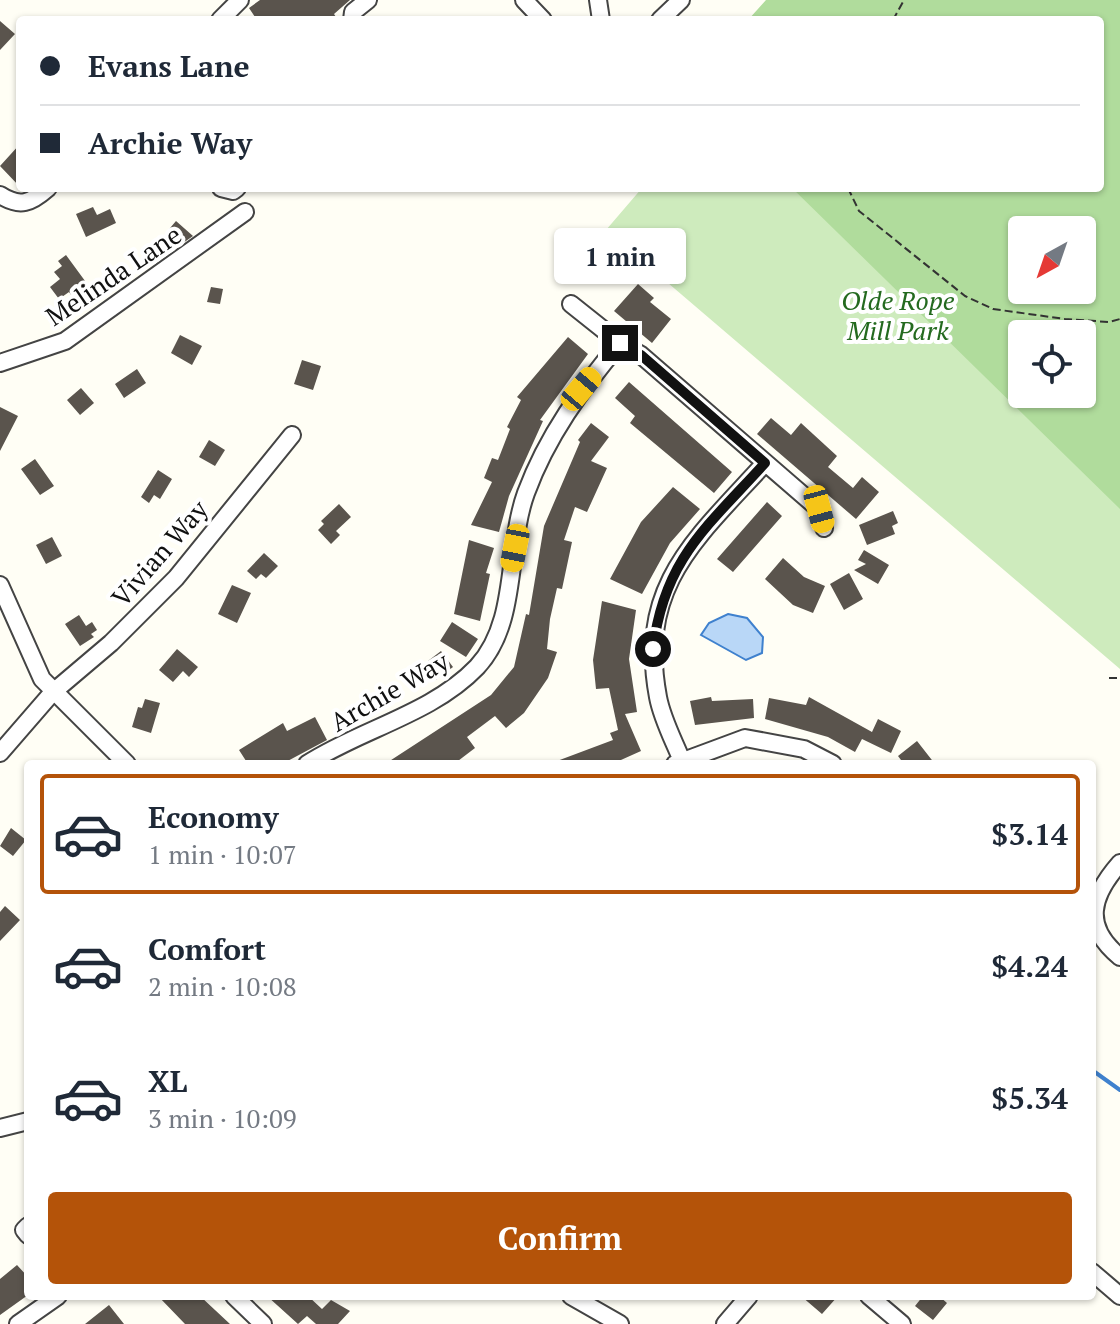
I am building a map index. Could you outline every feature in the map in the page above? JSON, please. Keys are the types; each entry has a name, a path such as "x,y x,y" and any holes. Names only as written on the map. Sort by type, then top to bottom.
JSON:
{"street":[{"path":"224,16 240,0"},
{"path":"352,16 353,12 368,0"},
{"path":"524,0 539,16"},
{"path":"664,16 681,0"},
{"path":"0,195 13,203 33,202 44,192"},
{"name":"Melinda Lane","path":"0,363 65,341 245,212"},
{"path":"571,304 620,343 641,355 819,509 824,528"},
{"name":"Archie Way","path":"315,760 431,700 475,669 495,645 526,494 581,389 620,343"},
{"name":"Vivian Way","path":"0,753 52,693 111,643 176,578 292,435"},
{"path":"677,760 659,700 653,649 658,610 673,571 701,534 765,463"},
{"path":"0,585 30,655 52,693 123,760"},
{"path":"684,760 745,738 804,749 825,760"},
{"path":"1096,896 1103,882 1120,863"},
{"path":"1096,919 1104,941 1120,957"},
{"path":"0,1128 24,1122"},
{"path":"1096,1275 1120,1296"},
{"path":"18,1324 40,1318 55,1300"},
{"path":"238,1300 263,1324"},
{"path":"578,1300 620,1324"},
{"path":"725,1324 746,1300"},
{"path":"874,1300 902,1324"}],"path":[{"path":"850,192 859,211 965,296 993,309 1065,319 1109,322 1120,319"},
{"path":"1109,678 1120,678"}],"green space":[{"path":"766,0 1120,0 1120,509 1017,408 1096,408 1096,320 1008,320 1008,399 796,192 1104,192 1104,16 752,16"},
{"name":"Olde Rope Mill Park","path":"1120,0 1120,669 606,230 639,192 1104,192 1104,16"}],"water":[{"path":"728,614 747,618 763,637 762,653 746,660 701,635 709,623"}],"building":[{"path":"260,0 350,0 335,16 254,16 249,8"},
{"path":"0,21 15,34 0,50"},
{"path":"16,148 16,183 0,166"},
{"path":"93,207 97,215 110,209 116,223 86,237 76,214"},
{"path":"176,221 193,236 176,248 165,234"},
{"path":"66,255 88,285 72,296 69,292 59,299 50,287 60,279 54,272 62,266 58,261"},
{"path":"638,284 654,298 650,302 671,319 652,343 614,311"},
{"path":"211,287 223,289 220,304 207,302"},
{"path":"180,335 202,346 192,365 171,353"},
{"path":"568,337 588,354 540,420 543,421 509,496 499,532 471,525 492,482 484,478 492,458 498,460 510,429 507,427 521,400 517,397"},
{"path":"302,360 321,366 313,390 294,384"},
{"path":"137,369 146,383 124,398 115,384"},
{"path":"629,382 732,472 714,493 630,423 635,416 615,398"},
{"path":"81,388 94,403 80,415 67,400"},
{"path":"0,407 18,416 0,451"},
{"path":"771,418 791,435 801,423 837,456 828,467 853,488 862,477 879,492 856,519 757,434"},
{"path":"591,423 609,437 591,461 607,468 587,512 575,507 564,540 572,542 562,589 557,588 550,619 547,649 557,652 548,678 524,713 506,728 495,716 467,737 475,748 459,760 391,760 491,695 514,667 526,614 529,615 544,526 580,442 578,440"},
{"path":"209,440 225,450 215,466 199,457"},
{"path":"35,459 54,486 40,495 21,469"},
{"path":"158,470 172,479 160,499 154,495 149,503 141,497"},
{"path":"673,487 700,509 670,543 642,594 610,579 641,522"},
{"path":"767,502 782,516 733,572 717,559"},
{"path":"339,504 351,517 336,531 340,535 331,544 318,530 324,524 321,521"},
{"path":"893,511 898,523 892,526 895,534 867,545 859,525"},
{"path":"52,537 62,556 46,564 36,545"},
{"path":"469,540 494,548 486,573 490,574 480,621 454,614"},
{"path":"864,550 889,565 878,584 854,570 866,564 858,560"},
{"path":"264,553 278,566 266,578 261,574 256,579 247,571"},
{"path":"783,558 804,577 825,586 813,613 793,605 765,579"},
{"path":"849,573 863,599 844,610 830,584"},
{"path":"232,585 251,593 237,623 218,614"},
{"path":"602,601 636,610 629,659 637,712 625,714 641,751 621,760 560,760 613,740 610,733 618,730 609,688 596,689 593,660"},
{"path":"79,615 86,626 92,622 97,630 91,634 94,637 80,646 65,624"},
{"path":"452,622 478,639 466,657 440,641"},
{"path":"177,649 198,667 189,677 183,671 173,682 159,670"},
{"path":"441,651 453,667 436,680 424,664"},
{"path":"711,697 712,701 753,699 754,718 695,725 690,701"},
{"path":"809,697 872,732 878,719 901,731 891,753 862,739 855,752 828,737 765,719 769,698 806,705"},
{"path":"145,699 160,703 151,733 132,727 138,707 142,708"},
{"path":"315,717 327,740 290,760 245,760 239,750 283,723 287,731"},
{"path":"917,741 932,760 901,760 898,756"},
{"path":"11,828 24,838 13,856 0,846"},
{"path":"5,906 20,920 0,941 0,912"},
{"path":"17,1265 24,1273 24,1298 0,1315 0,1279"},
{"path":"162,1300 204,1300 230,1324 185,1324"},
{"path":"271,1300 312,1300 322,1309 331,1300 350,1311 338,1324 316,1324 307,1316 298,1324"},
{"path":"806,1300 834,1300 822,1314"},
{"path":"920,1300 944,1300 947,1303 933,1320 915,1306"},
{"path":"109,1305 124,1324 85,1324"}],"waterway":[{"path":"1096,1073 1120,1090"}],"route":[{"path":"620,343 641,355 765,463 701,534 673,571 658,610 653,649"}]}
